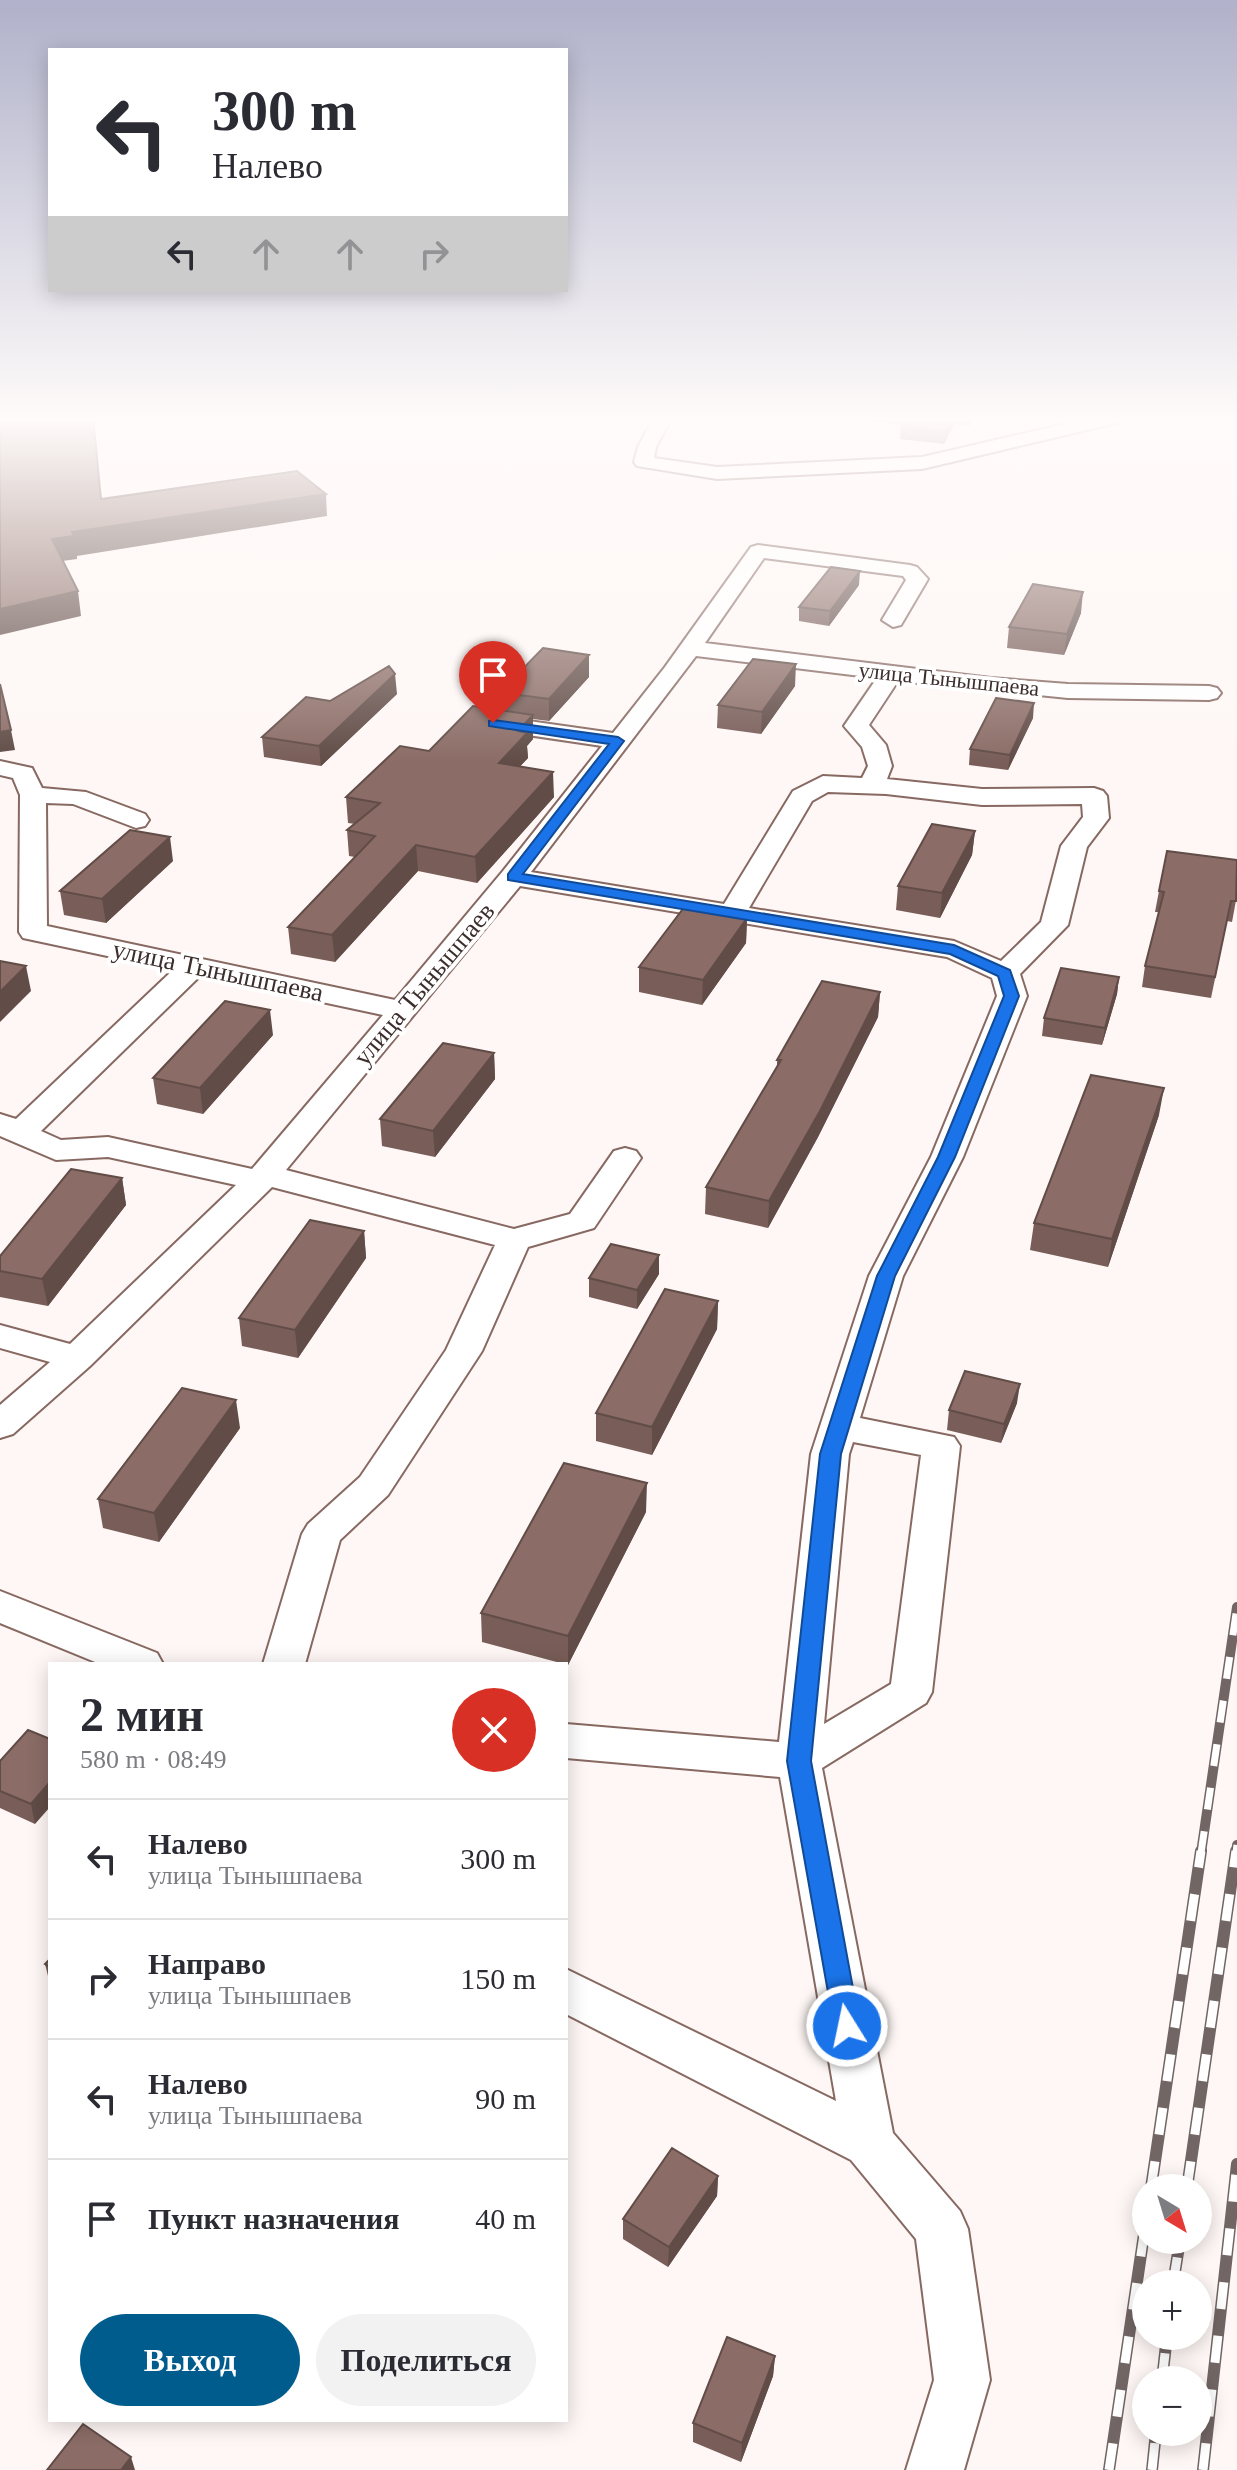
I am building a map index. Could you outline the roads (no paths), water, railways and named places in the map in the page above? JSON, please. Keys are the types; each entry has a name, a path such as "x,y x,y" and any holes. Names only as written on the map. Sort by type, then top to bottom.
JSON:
{"street":[{"name":"улица Тынышпаев","path":"0,1425 77,1358 261,1178 513,877 689,648 758,551 910,571 917,579 893,620"},
{"name":"улица Тынышпаева","path":"689,648 1068,691 1209,693"},
{"path":"871,786 880,766 874,745 856,726 892,673"},
{"path":"462,719 618,741"},
{"path":"0,768 23,773 33,795 77,797 136,820"},
{"path":"732,913 802,796 823,784 982,797 1094,796 1096,818 1074,846 1054,925 1005,973"},
{"name":"улица Тынышпаева","path":"33,795 33,932 403,1010"},
{"path":"513,877 954,950 1005,973 1012,996 947,1157 886,1276 830,1454 799,1761 869,2143"},
{"path":"194,966 10,1129 56,1150 108,1147 261,1178 514,1240 582,1221 625,1158"},
{"path":"285,1662 322,1534 374,1486 464,1351 514,1240"},
{"path":"0,1336 77,1358"},
{"path":"568,1741 799,1761 911,1692 941,1446 841,1427"},
{"path":"0,1606 137,1662"},
{"path":"568,1991 869,2143 941,2229 962,2380 935,2470"}],"railway":[{"path":"1201,1853 1237,1607"},
{"path":"1236,1853 1237,1845"},
{"path":"1153,2174 1201,1851"},
{"path":"1189,2174 1236,1851"},
{"path":"1203,2470 1237,2164"},
{"path":"1109,2470 1141,2254"},
{"path":"1175,2270 1178,2254"},
{"path":"1164,2366 1165,2350"},
{"path":"1152,2470 1155,2446"}]}
